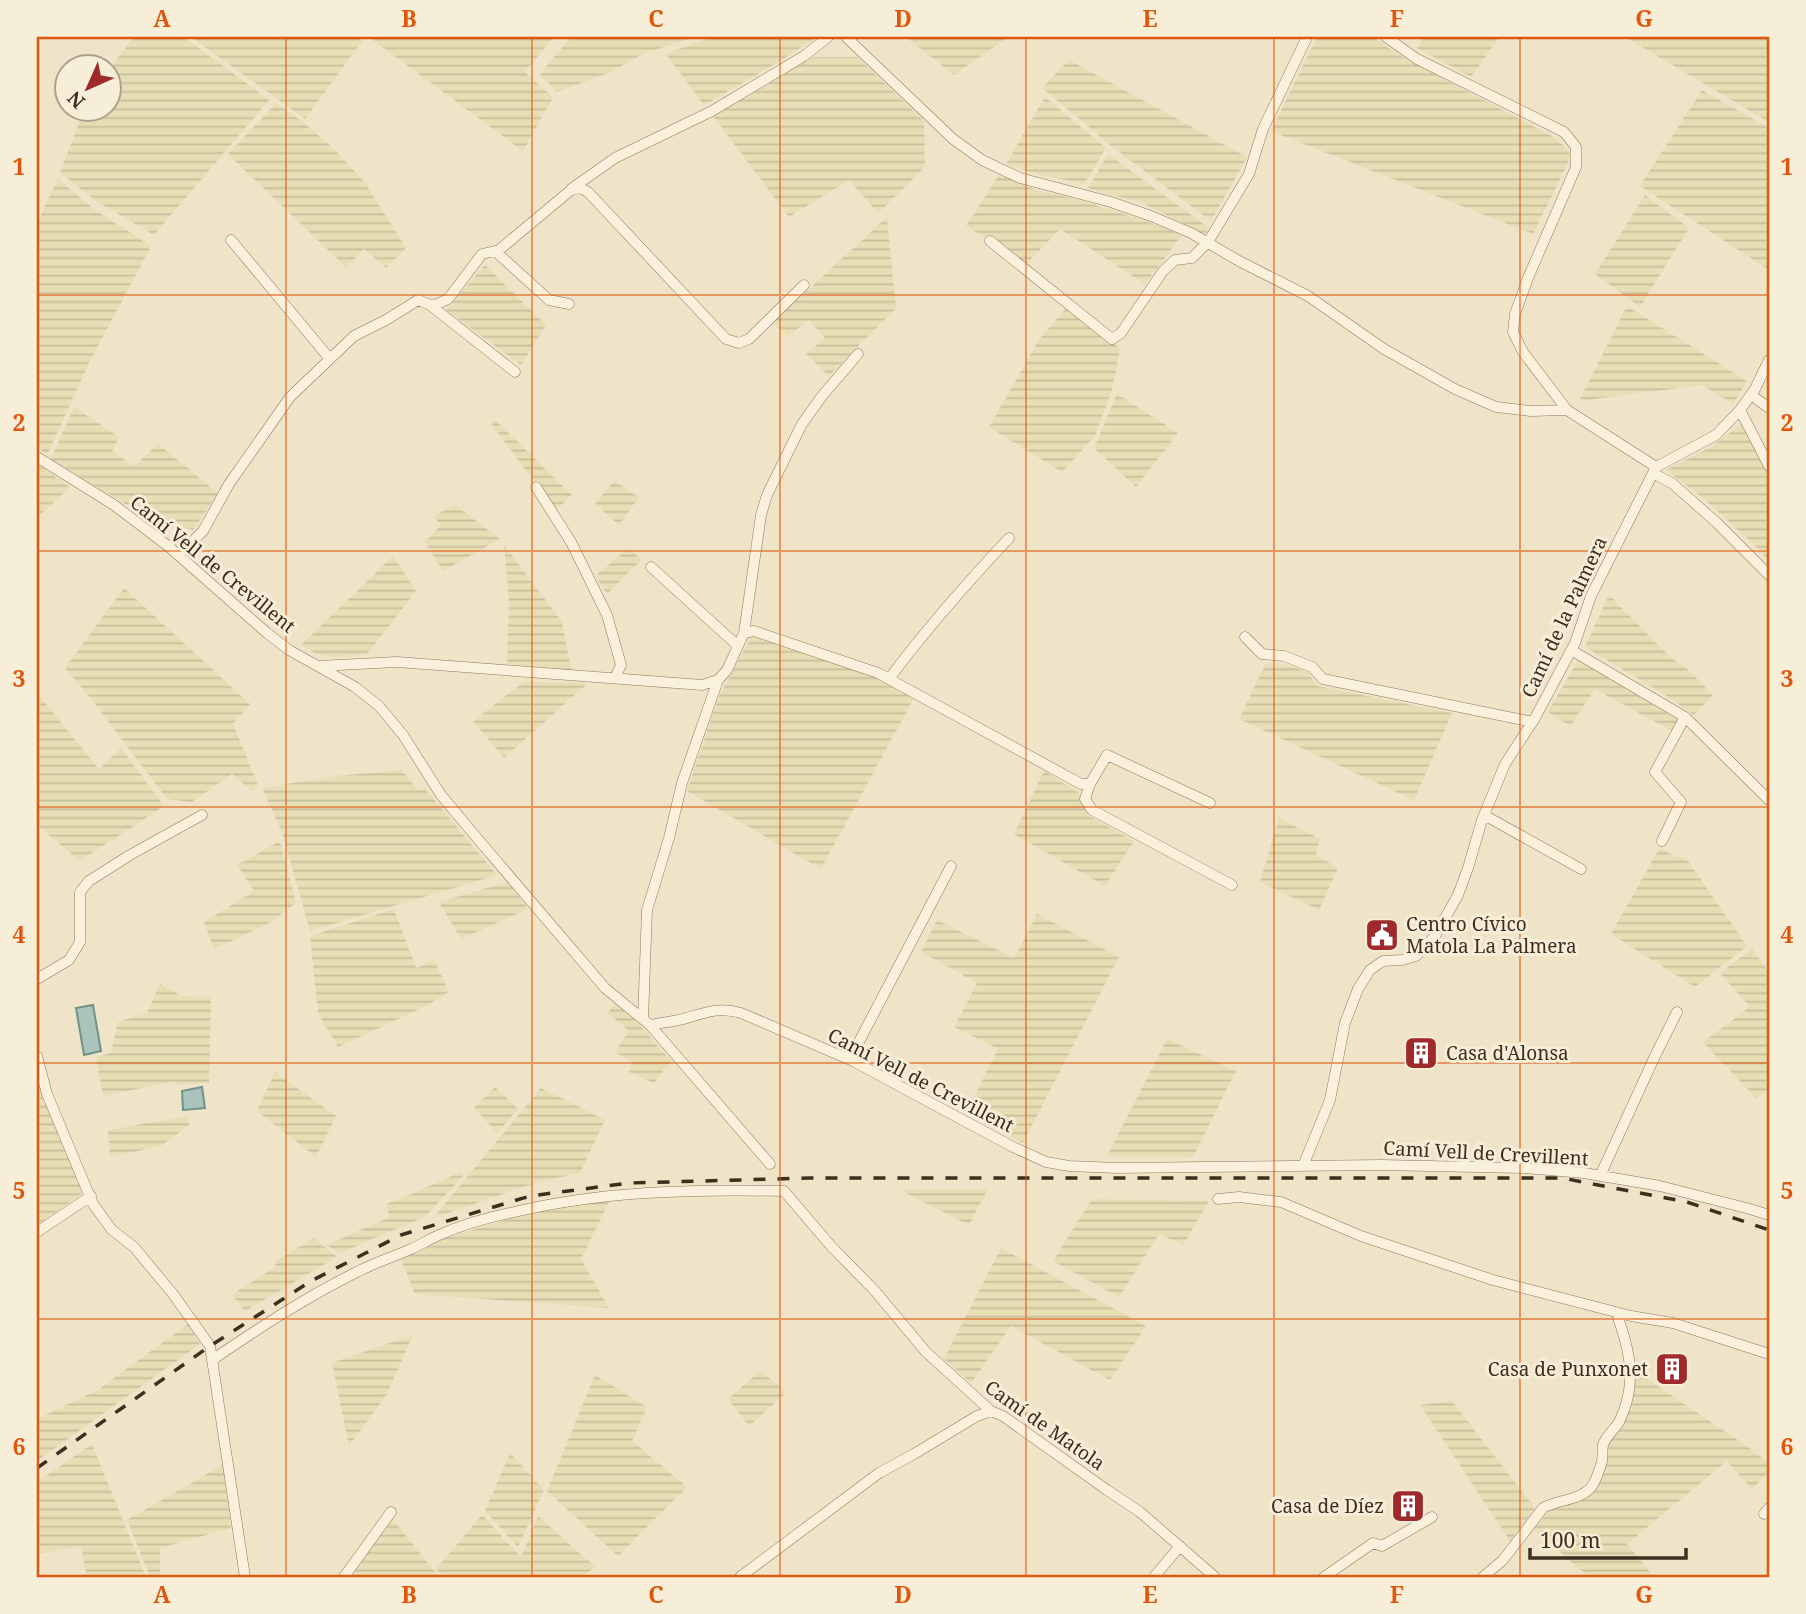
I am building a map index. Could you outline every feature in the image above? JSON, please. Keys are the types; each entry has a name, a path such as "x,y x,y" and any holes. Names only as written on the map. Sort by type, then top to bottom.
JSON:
{"street":[{"path":"179,555 202,531 229,484 290,397 354,336 387,320 418,300 433,306 448,299 482,254 499,250 571,190 615,158 712,111 804,56 828,37"},
{"path":"846,37 953,139 982,160 1020,178 1111,202 1191,233 1308,296 1384,349 1455,389 1496,407 1530,411 1567,410"},
{"path":"990,241 1112,339 1121,333 1163,271 1175,260 1192,258 1208,242 1249,174 1263,129 1307,37"},
{"path":"1386,37 1417,59 1564,132 1576,147 1576,167 1515,314 1514,332 1523,352 1567,410 1673,484 1769,575"},
{"path":"571,190 580,188 589,192 726,340 739,343 749,339 804,285"},
{"path":"231,240 330,359"},
{"path":"495,251 549,300 569,304"},
{"path":"429,304 515,372"},
{"path":"769,1164 646,1022 647,911 682,783 718,680 727,670 744,633 761,515 767,495 802,424 858,354"},
{"path":"1654,470 1716,435 1751,395 1769,360"},
{"path":"1751,395 1769,408"},
{"path":"1740,410 1769,466"},
{"name":"Camí Vell de Crevillent","path":"37,457 114,505 179,555 289,650 355,687 379,706 403,736 441,795 477,838 605,988 646,1022 678,1020 727,1009 741,1013 850,1059 1013,1147 1046,1162 1069,1166 1117,1168 1381,1165 1523,1168 1660,1186 1769,1215"},
{"name":"Camí de la Palmera","path":"1303,1166 1331,1100 1345,1023 1358,989 1370,970 1383,961 1416,956 1435,936 1458,895 1505,764 1533,722 1571,650 1591,596 1654,470"},
{"path":"536,487 571,542 607,615 621,665 615,678"},
{"path":"889,679 965,585 1009,538"},
{"path":"651,567 738,646"},
{"path":"744,633 754,631 878,673 1081,784 1090,784"},
{"path":"1245,637 1262,654 1284,656 1312,667 1323,679 1533,722"},
{"path":"1571,650 1685,717 1769,800"},
{"path":"317,666 397,662 702,685 718,680"},
{"path":"1662,841 1681,802 1655,772 1685,717"},
{"path":"1210,803 1107,755 1090,784 1085,799 1092,810 1232,885"},
{"path":"37,979 69,960 80,942 80,892 89,881 202,815"},
{"path":"1485,815 1581,869"},
{"path":"850,1059 951,866"},
{"path":"1600,1176 1678,1012"},
{"path":"37,1056 47,1094 93,1204 112,1230 134,1247 173,1294 210,1346 245,1577"},
{"name":"Camí de Matola","path":"212,1360 277,1317 360,1270 481,1220 580,1199 660,1191 784,1191 831,1246 875,1291 926,1352 991,1411 1003,1416 1140,1512 1215,1577"},
{"path":"37,1231 91,1196"},
{"path":"1218,1199 1239,1197 1281,1202 1361,1236 1493,1280 1615,1312 1673,1323 1769,1354"},
{"path":"1483,1577 1503,1560 1543,1508 1551,1503 1576,1498 1591,1487 1602,1462 1603,1445 1618,1424 1629,1398 1631,1375 1625,1336 1615,1312"},
{"path":"740,1577 879,1473 977,1416 991,1411"},
{"path":"344,1577 391,1512"},
{"path":"1324,1577 1373,1543 1382,1546 1432,1517"},
{"path":"1154,1577 1180,1546"}],"shaded area":[{"path":"134,37 184,37 269,100 154,235 99,203 60,173 79,122 122,122 122,52"},
{"path":"191,37 357,37 362,41 305,119"},
{"path":"369,37 554,37 525,72 553,97 523,151"},
{"path":"571,37 695,37 645,53 608,73 557,92 540,74"},
{"path":"712,37 816,37 704,105 666,54"},
{"path":"906,37 1008,37 954,75"},
{"path":"1317,37 1372,37 1404,58 1552,136 1569,151 1569,161 1533,234 1271,131"},
{"path":"1424,37 1499,37 1471,77 1417,48"},
{"path":"1625,37 1769,37 1769,122"},
{"path":"814,57 857,57 924,121 925,167 878,213 849,180 789,217 713,116"},
{"path":"1069,60 1247,157 1211,221 1114,148 1042,88"},
{"path":"1702,90 1769,128 1769,270 1640,186"},
{"path":"1045,97 1106,148 1084,184 1006,164"},
{"path":"276,103 334,149 366,184 406,248 386,268 364,249 346,267 228,154"},
{"path":"1108,154 1209,228 1205,234 1142,203 1088,188"},
{"path":"999,175 1036,190 1080,200 1182,235 1145,284 1060,229 1027,263 966,226"},
{"path":"58,179 95,210 151,246 89,363 47,455 37,447 37,223"},
{"path":"1645,195 1689,228 1640,307 1595,274"},
{"path":"887,217 896,308 829,376 806,354 825,338 808,320 789,336 772,323"},
{"path":"485,265 546,325 521,365 446,310"},
{"path":"1627,306 1747,381 1733,404 1702,385 1579,401"},
{"path":"1066,308 1120,348 1112,390 1095,436 1062,472 989,427 1039,340"},
{"path":"1117,394 1178,433 1136,487 1094,448"},
{"path":"74,407 119,437 112,451 134,466 158,444 218,493 193,530 147,517 51,459"},
{"path":"494,419 572,495 556,510 492,425"},
{"path":"1742,424 1769,475 1769,562 1761,551 1702,497 1666,470 1709,448"},
{"path":"37,464 70,487 37,518"},
{"path":"614,481 639,497 619,525 595,504"},
{"path":"455,505 500,539 443,571 425,542 441,525 433,516"},
{"path":"504,545 562,622 571,670 507,664 509,603"},
{"path":"629,548 641,560 607,594 595,576"},
{"path":"393,556 416,591 367,654 332,657 315,653 301,645"},
{"path":"124,588 250,704 233,724 258,785 252,791 232,774 192,802 167,799 65,668"},
{"path":"1609,595 1668,655 1687,669 1713,695 1694,715 1585,647"},
{"path":"752,636 874,676 914,698 821,869 687,791 719,696"},
{"path":"1578,660 1678,720 1672,731 1595,689 1570,726 1548,712"},
{"path":"1266,663 1286,665 1308,672 1317,686 1452,713 1414,800 1239,719"},
{"path":"524,682 588,683 504,758 473,721"},
{"path":"38,694 99,769 121,748 164,806 80,861 37,825"},
{"path":"401,770 418,790 425,789 497,875 310,931 282,832 262,788 336,776"},
{"path":"1044,771 1079,793 1087,815 1134,841 1105,886 1014,834"},
{"path":"1279,818 1320,839 1316,855 1338,868 1319,910 1260,882"},
{"path":"280,841 296,903 269,923 214,949 204,922 254,891 237,865"},
{"path":"1659,849 1688,861 1747,946 1695,987 1611,934"},
{"path":"508,882 528,909 461,939 439,902"},
{"path":"394,909 416,968 434,960 449,992 426,1006 338,1047 318,1013 310,936"},
{"path":"1037,914 1119,957 1023,1143 966,1112 998,1049 954,1027 977,983 921,952 937,920 1014,958"},
{"path":"1752,949 1769,972 1769,1088 1756,1098 1703,1042 1750,1007 1720,973"},
{"path":"160,984 182,996 211,997 209,1083 177,1085 175,1081 103,1096 96,1057 111,1053 118,1022 147,1013"},
{"path":"615,1003 637,1022 671,1061 654,1083 629,1072 632,1062 615,1052 629,1031 608,1013"},
{"path":"1167,1039 1236,1071 1193,1157 1107,1156"},
{"path":"275,1072 336,1116 316,1157 257,1111"},
{"path":"495,1087 518,1109 497,1133 474,1108"},
{"path":"541,1088 605,1120 580,1173 538,1182 433,1218"},
{"path":"41,1089 84,1192 37,1225 37,1091"},
{"path":"188,1116 189,1125 161,1146 110,1157 108,1130"},
{"path":"461,1172 464,1175 426,1216 340,1253 326,1245 390,1217 386,1204"},
{"path":"988,1189 969,1225 900,1190"},
{"path":"1092,1199 1209,1201 1183,1245 1159,1234 1119,1297 1053,1261"},
{"path":"610,1200 581,1259 609,1308 415,1294 401,1259 435,1241 509,1219 563,1204"},
{"path":"314,1238 337,1257 245,1311 232,1295 275,1267 277,1260"},
{"path":"1001,1248 1146,1326 1110,1380 1011,1326 971,1383 944,1359"},
{"path":"188,1324 200,1344 37,1461 37,1419 98,1390"},
{"path":"413,1335 387,1394 349,1446 332,1363"},
{"path":"1634,1370 1754,1451 1769,1464 1769,1472 1752,1489 1727,1461 1627,1544 1654,1577 1589,1577 1533,1529 1556,1504 1580,1502 1596,1489 1604,1471 1609,1443 1618,1433 1630,1408"},
{"path":"760,1371 787,1392 749,1426 728,1399"},
{"path":"595,1375 647,1407 632,1441 687,1487 618,1556 547,1491"},
{"path":"1452,1401 1535,1508 1510,1541 1420,1405"},
{"path":"92,1444 146,1577 87,1577 81,1546 41,1553 37,1530 37,1482"},
{"path":"510,1453 544,1490 518,1547 485,1511"},
{"path":"223,1465 231,1528 160,1548 160,1577 150,1577 127,1520"},
{"path":"482,1515 521,1557 538,1516 595,1567 582,1577 444,1577 436,1569"},
{"path":"391,1517 439,1577 351,1577"}],"water":[{"path":"93,1005 101,1051 84,1055 76,1008"},
{"path":"202,1087 205,1108 183,1110 182,1091"}],"railway":[{"path":"37,1468 210,1346 311,1281 401,1235 530,1196 629,1183 810,1178 1562,1178 1687,1202 1769,1230"}],"place":[{"name":"Centro Cívico Matola La Palmera","path":"1382,935"},
{"name":"Casa d'Alonsa","path":"1421,1053"},
{"name":"Casa de Punxonet","path":"1672,1369"},
{"name":"Casa de Díez","path":"1408,1506"}]}
